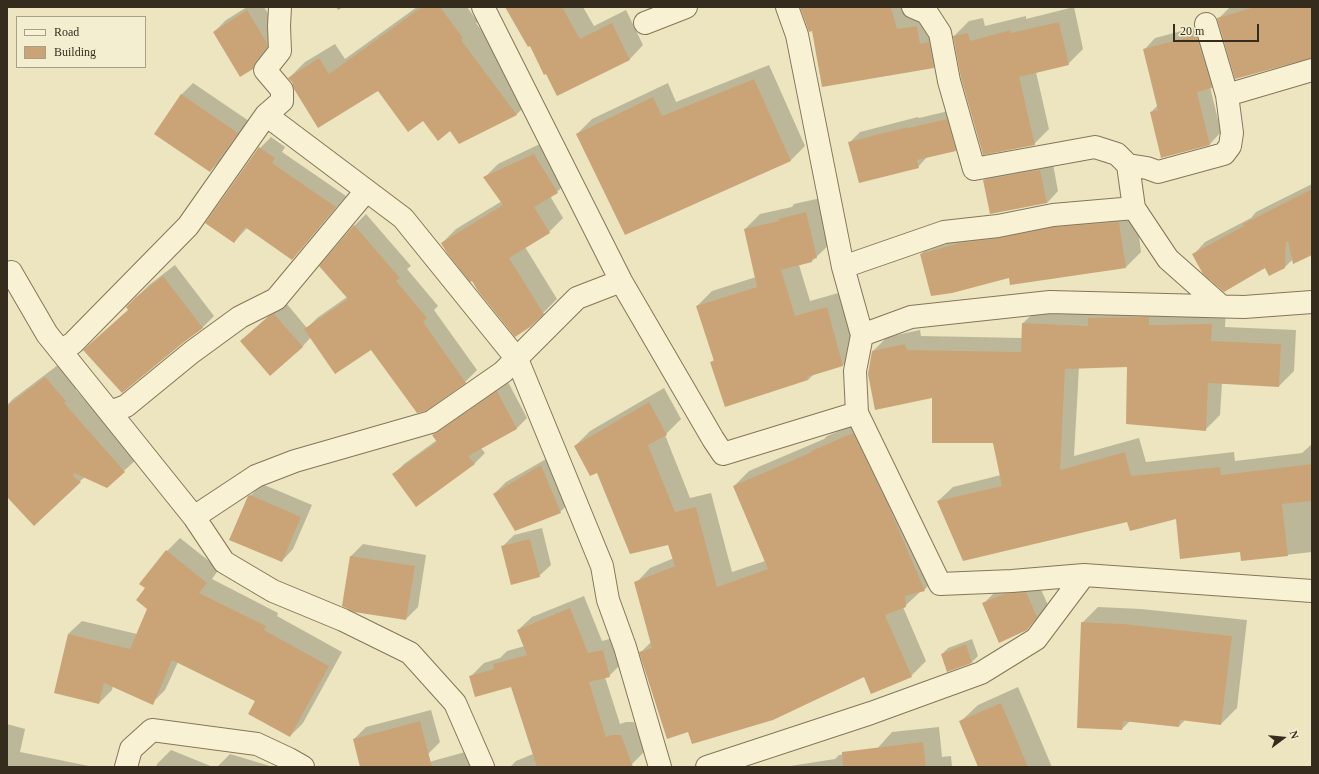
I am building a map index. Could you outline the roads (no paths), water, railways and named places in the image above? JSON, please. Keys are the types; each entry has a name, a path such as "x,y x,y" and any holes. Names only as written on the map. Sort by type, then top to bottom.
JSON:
{"street":[{"path":"61,351 73,343 188,226 266,116 282,101 282,90 265,70 280,52 280,7"},
{"path":"483,7 621,281 723,454 857,413"},
{"path":"645,23 686,7"},
{"path":"787,7 797,35 843,267 862,335 855,371 857,413 940,584 1012,581 1084,575 1312,591"},
{"path":"913,7 927,13 940,33 949,81 974,169 1095,147 1117,154 1128,165 1147,168 1158,172 1224,154 1230,146 1232,133 1228,95 1206,24"},
{"path":"1228,95 1312,70"},
{"path":"266,116 403,218 517,359 602,566 608,600 625,647 660,767"},
{"path":"1128,165 1134,208 1168,259 1221,306"},
{"path":"110,412 126,406 192,352 240,317 276,299 366,191"},
{"path":"843,267 944,232 998,226 1053,216 1134,208"},
{"path":"11,272 47,334 194,517 224,562 273,591 343,620 410,653 455,703 483,767"},
{"path":"194,517 256,476 295,461 431,422 503,372 577,298 621,281"},
{"path":"862,335 911,317 1050,302 1244,307 1312,302"},
{"path":"707,767 981,673 1036,639 1084,575"},
{"path":"126,767 131,749 152,730 257,744 303,767"}]}
